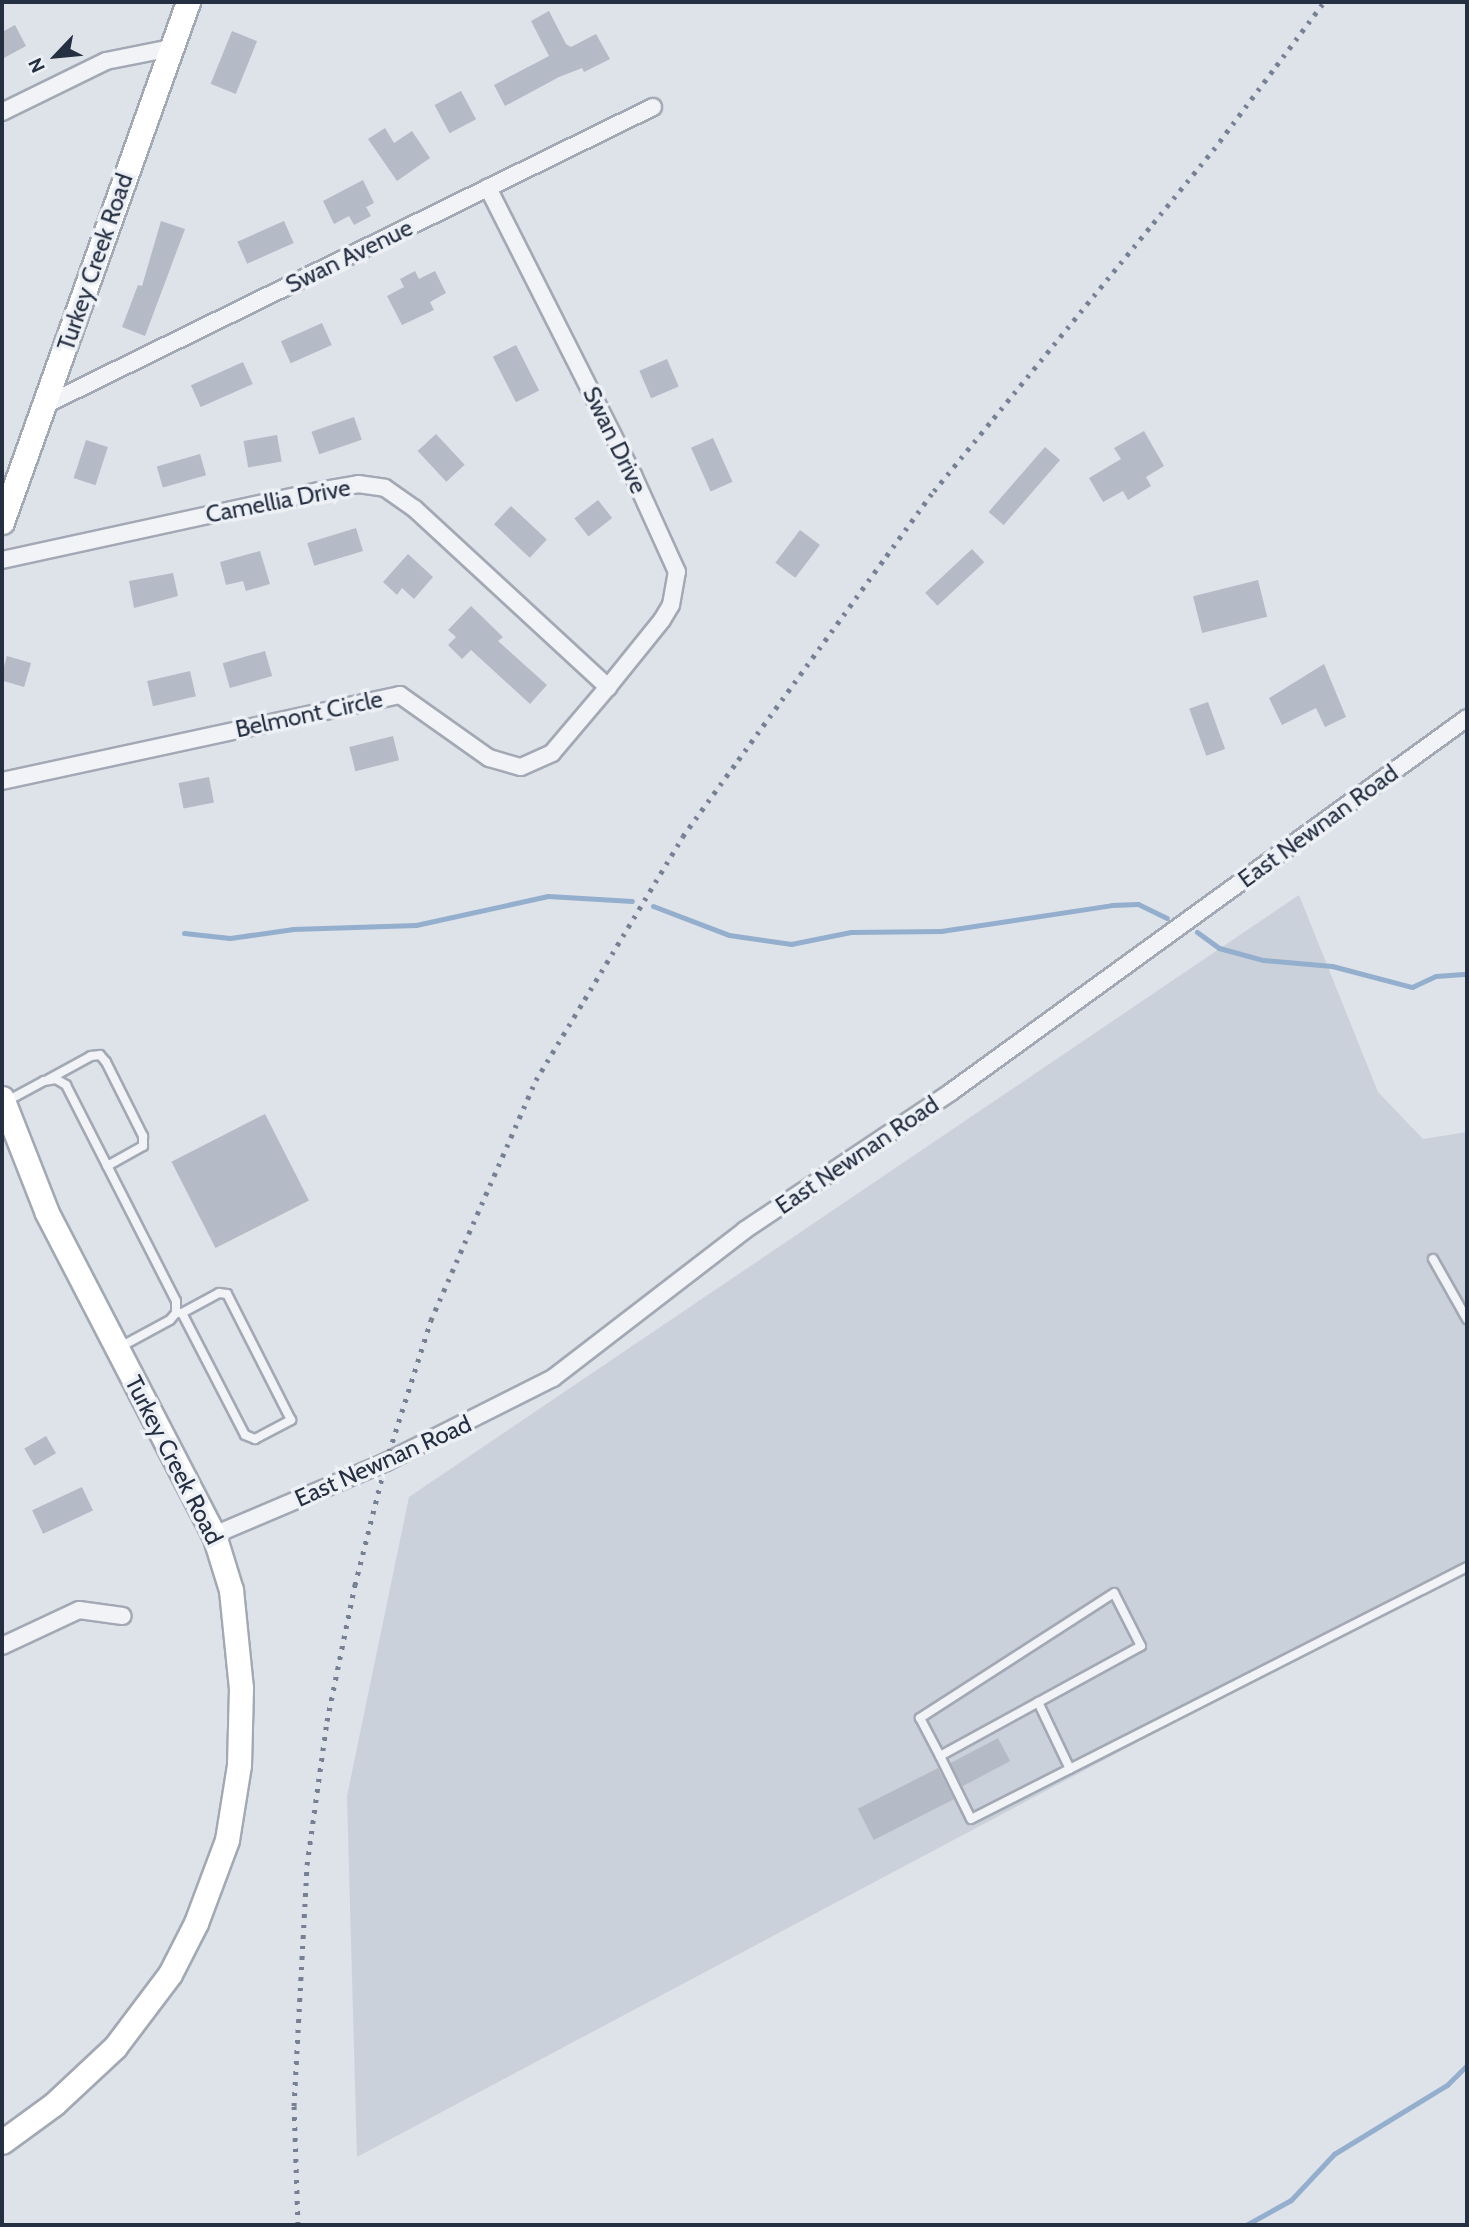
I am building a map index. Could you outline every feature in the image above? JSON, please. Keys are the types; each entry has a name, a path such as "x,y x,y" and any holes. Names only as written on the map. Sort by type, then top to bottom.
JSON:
{"street":[{"name":"Turkey Creek Road","path":"2,522 188,2"},
{"path":"2,112 106,61 171,48"},
{"name":"Swan Avenue","path":"45,405 653,107"},
{"name":"Swan Drive","path":"488,188 633,475 677,572 667,612 608,687"},
{"name":"Camellia Drive","path":"2,560 319,491 358,484 385,488 415,509 608,687"},
{"name":"Belmont Circle","path":"2,781 400,695 489,758 521,767 552,753 608,687"},
{"name":"East Newnan Road","path":"214,1535 386,1462 553,1378 745,1230 951,1092 1467,718"},
{"name":"Turkey Creek Road","path":"2,2142 54,2104 130,2029 170,1974 216,1875 237,1788 241,1688 231,1590 214,1535 47,1213 3,1101"},
{"path":"2,1646 79,1610 123,1616"}],"lane":[{"path":"3,1101 91,1056 100,1055 143,1136 143,1146 107,1166"},
{"path":"44,1081 56,1079 66,1085 176,1301 179,1313 246,1435 255,1439 288,1423 290,1415 227,1294 219,1293 179,1313 118,1349"},
{"path":"1433,1259 1467,1319"},
{"path":"940,1756 1141,1646 1114,1593 920,1718 971,1819 1467,1567"},
{"path":"1038,1702 1070,1769"}],"shaded area":[{"path":"1299,895 1378,1092 1423,1139 1467,1132 1467,1567 357,2157 347,1796 409,1497"}],"building":[{"path":"549,11 566,44 571,47 596,34 610,59 584,72 582,68 559,77 505,106 494,85 549,56 531,21"},
{"path":"15,25 26,46 2,59 2,32"},
{"path":"232,31 257,41 236,94 211,84"},
{"path":"461,91 476,119 450,133 435,105"},
{"path":"385,128 394,143 412,131 430,158 397,181 368,139"},
{"path":"363,180 374,203 366,207 371,216 354,225 349,216 334,224 323,201"},
{"path":"161,221 185,229 145,336 122,327 138,285 142,286"},
{"path":"284,221 294,243 247,264 237,242"},
{"path":"415,271 419,279 435,271 446,293 430,302 434,310 402,325 387,296 404,287 400,279"},
{"path":"322,323 332,345 291,363 281,341"},
{"path":"516,345 539,390 516,402 493,357"},
{"path":"667,359 679,387 651,398 639,371"},
{"path":"243,362 253,384 201,407 191,385"},
{"path":"354,417 362,440 319,454 311,432"},
{"path":"1144,431 1164,466 1146,477 1151,486 1128,500 1123,491 1103,502 1089,478 1121,459 1114,448"},
{"path":"436,434 465,465 446,482 418,451"},
{"path":"277,435 282,462 248,467 244,441"},
{"path":"713,438 733,482 711,492 691,448"},
{"path":"86,440 108,447 96,485 74,478"},
{"path":"1045,447 1060,460 1004,525 989,512"},
{"path":"200,454 206,475 163,488 157,466"},
{"path":"598,500 612,518 589,537 574,518"},
{"path":"511,506 547,539 530,558 494,524"},
{"path":"356,528 363,551 314,566 307,543"},
{"path":"800,530 820,545 795,578 775,563"},
{"path":"972,549 984,562 937,606 925,593"},
{"path":"260,551 270,584 246,591 243,581 226,585 220,562"},
{"path":"408,554 433,577 414,599 402,588 397,595 383,582"},
{"path":"173,573 178,596 134,608 129,581"},
{"path":"1258,580 1267,617 1202,633 1193,596"},
{"path":"471,606 503,637 498,641 547,685 530,704 471,650 462,659 448,645 456,637 448,630"},
{"path":"265,651 272,676 230,688 223,663"},
{"path":"7,656 31,663 24,687 2,681"},
{"path":"1324,664 1346,717 1325,727 1316,708 1282,725 1269,698"},
{"path":"190,671 196,696 153,706 147,681"},
{"path":"1208,702 1225,749 1206,756 1189,709"},
{"path":"393,736 399,760 355,771 349,747"},
{"path":"209,777 214,803 184,808 179,783"},
{"path":"265,1114 309,1200 215,1248 171,1162"},
{"path":"46,1436 56,1453 34,1466 24,1448"},
{"path":"82,1487 93,1511 43,1534 32,1510"},
{"path":"998,1738 1010,1761 963,1786 950,1763"},
{"path":"938,1768 954,1799 874,1840 858,1809"}],"waterway":[{"path":"184,933 230,938 293,929 416,925 548,896 632,901"},
{"path":"653,906 729,935 791,944 851,932 941,931 1112,905 1138,904 1167,918"},
{"path":"1197,932 1219,948 1263,960 1332,966 1412,987 1436,976 1467,974"},
{"path":"1246,2225 1291,2200 1334,2154 1447,2085 1467,2065"}],"railway":[{"path":"298,2225 294,2106 307,1865 327,1721 355,1585 386,1462 431,1320 536,1080 683,836 934,491 1220,141 1324,2"}]}
